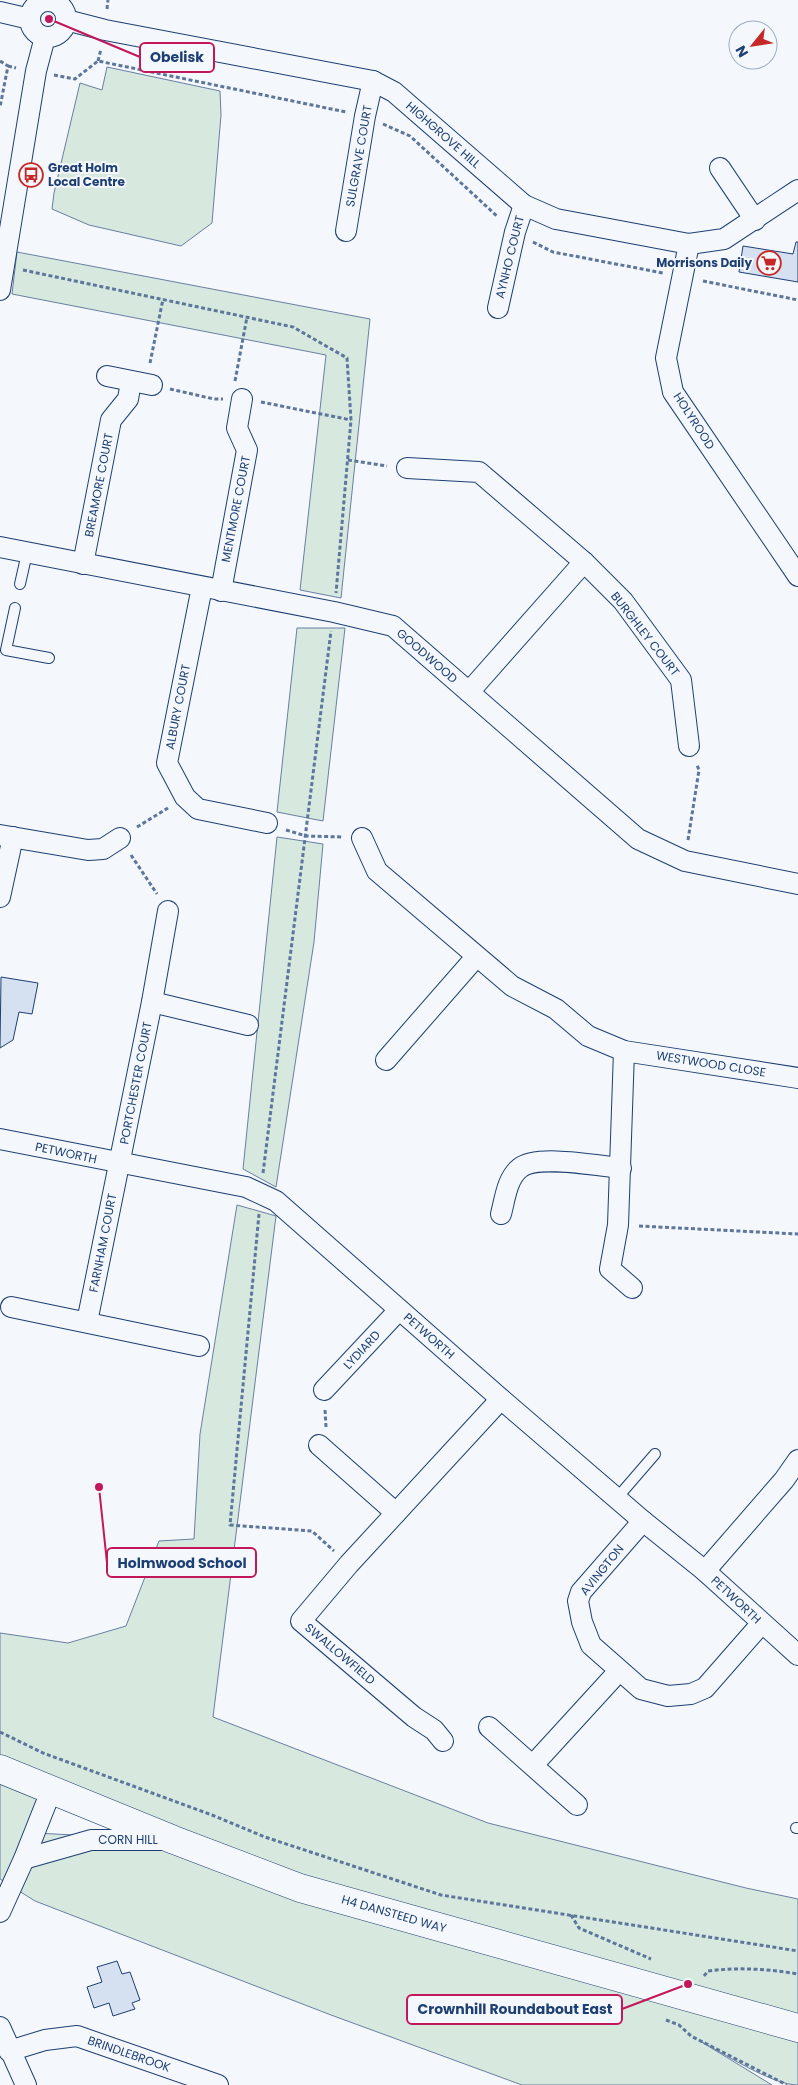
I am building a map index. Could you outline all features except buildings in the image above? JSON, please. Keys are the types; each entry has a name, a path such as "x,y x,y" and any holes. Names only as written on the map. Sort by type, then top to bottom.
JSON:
{"street":[{"path":"56,2 64,10 66,20 62,31 51,37 45,37 36,33 30,19 34,8 39,4 56,2"},
{"path":"0,12 30,19"},
{"name":"HIGHGROVE HILL","path":"66,20 105,30 373,81 394,92 524,205 556,219 689,244 724,239 798,190"},
{"path":"0,290 36,71 45,37"},
{"name":"SULGRAVE COURT","path":"346,231 365,116 373,81"},
{"path":"720,168 755,220"},
{"name":"AYNHO COURT","path":"498,308 515,232 524,205"},
{"name":"HOLYROOD","path":"689,244 666,358 673,392 798,576"},
{"path":"106,376 152,385"},
{"name":"BREAMORE COURT","path":"83,564 111,420 128,399 131,382"},
{"name":"MENTMORE COURT","path":"211,589 247,450 237,428 237,399"},
{"name":"BURGHLEY COURT","path":"407,468 479,472 584,562 623,601 681,680 689,746"},
{"name":"GOODWOOD","path":"0,547 334,612 393,626 638,839 685,861 798,884"},
{"path":"469,692 584,562"},
{"name":"ALBURY COURT","path":"211,589 166,763 185,797 198,809 267,823"},
{"path":"0,897 7,836 88,850 103,849 120,838"},
{"name":"WESTWOOD CLOSE","path":"362,838 377,871 512,986 556,1009 588,1036 624,1051 798,1078"},
{"name":"PORTCHESTER COURT","path":"119,1164 152,1002 168,911"},
{"path":"386,1060 476,957"},
{"path":"152,1002 248,1025"},
{"path":"624,1051 618,1225 610,1269 632,1288"},
{"name":"PETWORTH","path":"0,1139 119,1164 246,1187 276,1201 501,1399 643,1521 705,1571 761,1624 798,1655"},
{"path":"501,1214 508,1185 520,1168 540,1160 621,1168"},
{"name":"FARNHAM COURT","path":"87,1322 119,1164"},
{"path":"11,1307 200,1346"},
{"name":"LYDIARD","path":"324,1390 399,1310"},
{"name":"SWALLOWFIELD","path":"443,1740 434,1730 414,1717 301,1621 349,1564 501,1399"},
{"path":"324,1449 396,1513"},
{"path":"705,1571 784,1480 798,1460"},
{"name":"AVINGTON","path":"643,1521 581,1592 578,1601 582,1622 591,1645 619,1671 641,1689 668,1696 691,1694 705,1688 761,1624"},
{"path":"533,1765 619,1671"},
{"path":"489,1727 577,1805"},
{"name":"H4 DANSTEED WAY","path":"0,1769 174,1840 300,1888 793,2027"},
{"path":"0,1912 24,1860 51,1791"},
{"name":"CORN HILL","path":"24,1860 91,1840 174,1840"},
{"path":"0,2027 9,2051 26,2085"},
{"name":"BRINDLEBROOK","path":"9,2051 45,2040 77,2036 218,2085"}],"lane":[{"path":"20,584 27,552"},
{"path":"15,608 3,652 49,658"},
{"path":"617,1498 655,1454"}],"path":[{"path":"0,61 8,66 75,79 98,61 365,116 410,136 515,232 553,252 798,300"},
{"path":"0,107 8,66"},
{"path":"4,266 293,327 347,358 351,420 334,612 260,1194 230,1525 312,1532 349,1564"},
{"path":"163,299 148,375 152,385 214,399 237,399 351,420"},
{"path":"237,399 247,317"},
{"path":"348,460 407,468"},
{"path":"685,861 699,770 689,746"},
{"path":"168,911 120,838 185,797"},
{"path":"267,823 306,836 362,838"},
{"path":"618,1225 798,1234"},
{"path":"324,1390 324,1449"},
{"path":"0,1732 43,1753 212,1815 266,1837 441,1895 798,1951"},
{"path":"570,1915 579,1928 652,1960"},
{"path":"701,1980 708,1971 730,1968 772,1970 798,1974"},
{"path":"666,2020 679,2025 691,2036 788,2085"}],"shaded area":[{"path":"107,67 220,91 221,115 212,223 181,246 89,225 52,209 54,193 80,83 102,90"},
{"path":"17,252 370,319 341,598 300,590 326,355 12,294"},
{"path":"297,628 345,628 323,821 277,812"},
{"path":"277,837 323,844 314,942 276,1187 243,1169"},
{"path":"237,1205 276,1216 213,1717 488,1823 746,1888 798,1899 798,2085 787,2084 762,2075 700,2041 772,2085 522,2085 331,2015 35,1901 0,1879 0,1633 68,1643 126,1626 159,1541 194,1539 200,1434","holes":["51,1791 172,1840 35,1833"]}],"place":[{"name":"Obelisk","path":"49,19"},
{"name":"Great Holm Local Centre","path":"31,175"},
{"name":"Morrisons Daily","path":"769,263"},
{"name":"Holmwood School","path":"99,1487"},
{"name":"Crownhill Roundabout East","path":"688,1984"}]}
